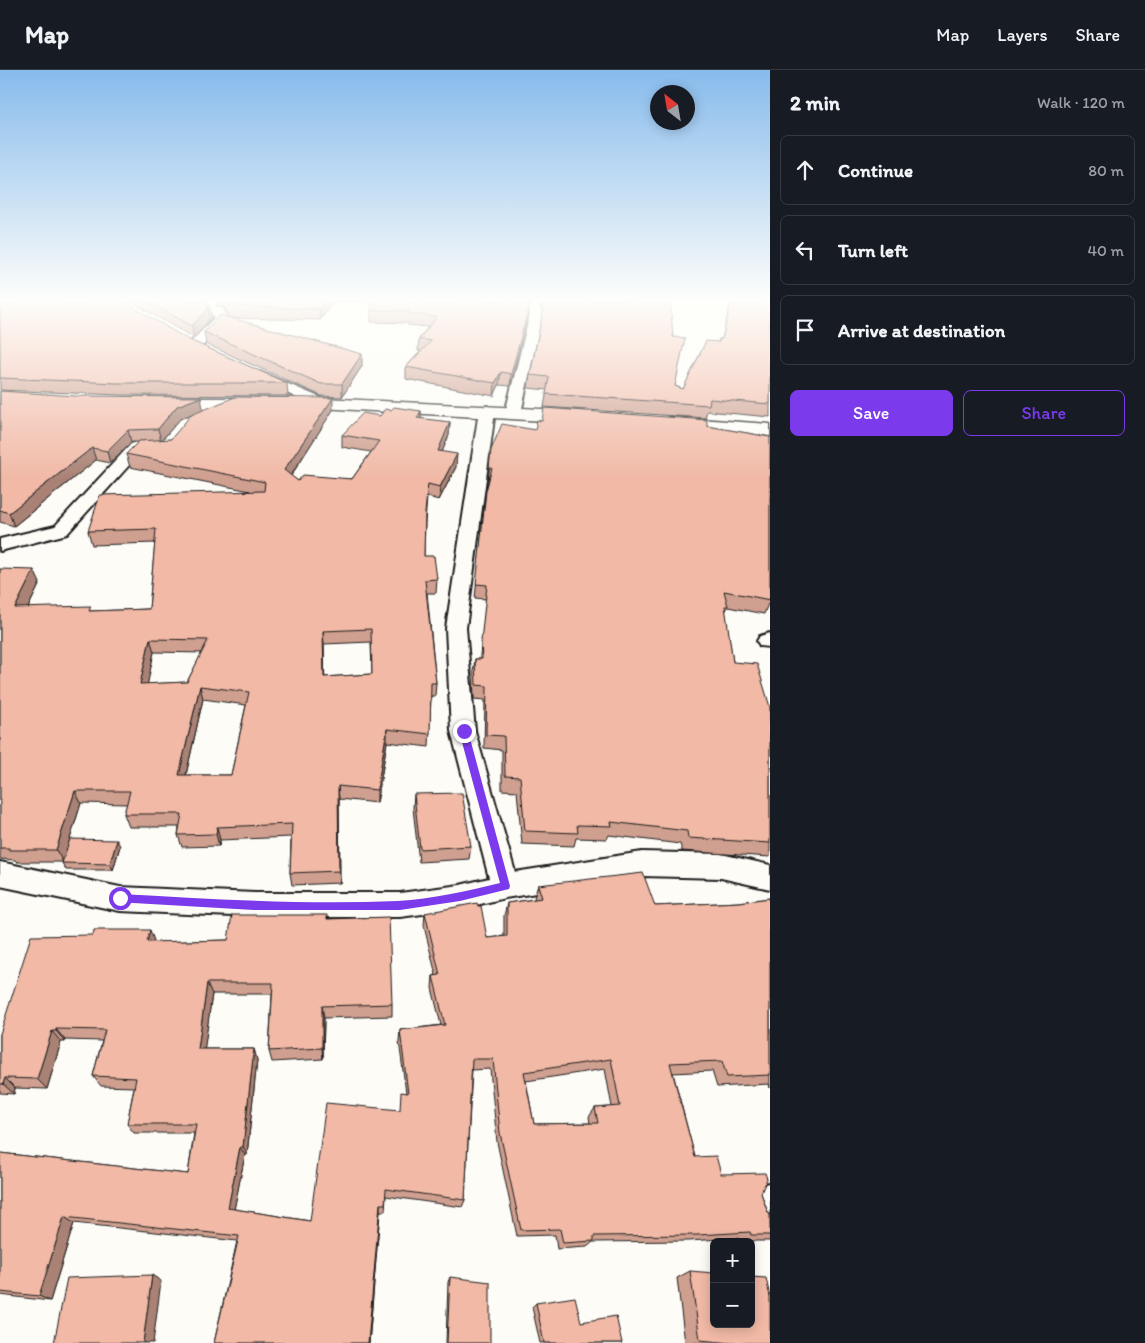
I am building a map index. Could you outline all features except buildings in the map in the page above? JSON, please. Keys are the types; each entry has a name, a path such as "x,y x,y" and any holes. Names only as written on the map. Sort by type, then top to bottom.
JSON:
{"street":[{"path":"513,413 525,359"},
{"path":"249,371 321,403"},
{"path":"150,403 321,403 602,418"},
{"path":"194,419 234,403"},
{"path":"487,411 456,628 464,731 505,886"},
{"path":"652,422 770,430"},
{"path":"0,545 61,530 137,447 166,448 172,441"},
{"path":"0,874 120,898 254,906 400,905 460,897 505,886 642,864 721,866 770,877"}],"route":[{"path":"120,898 254,906 400,905 460,897 505,886 464,731"}]}
